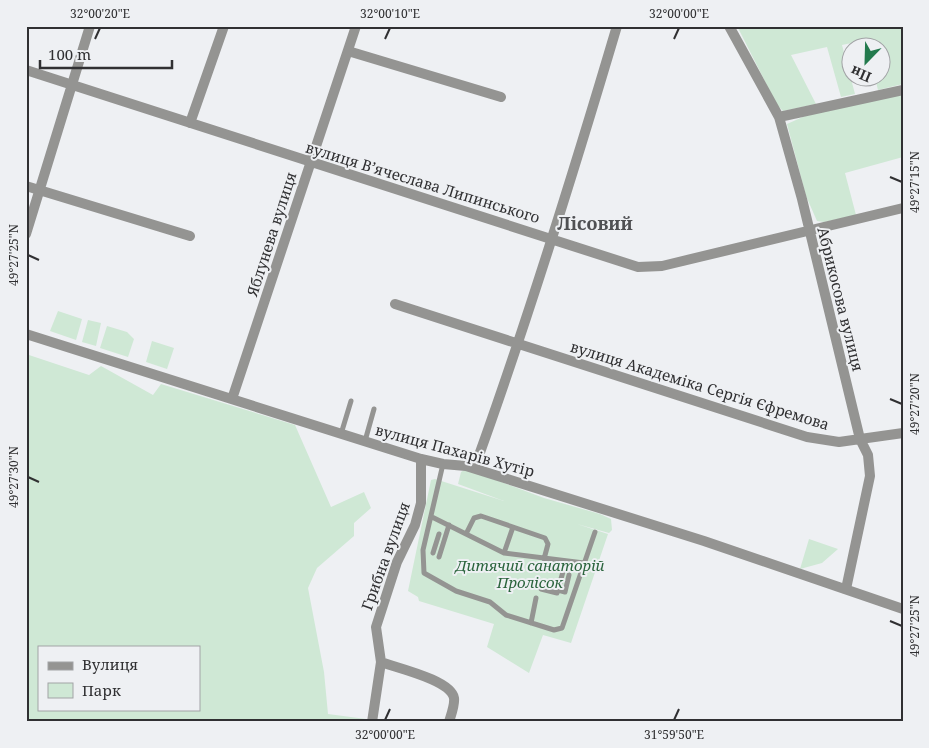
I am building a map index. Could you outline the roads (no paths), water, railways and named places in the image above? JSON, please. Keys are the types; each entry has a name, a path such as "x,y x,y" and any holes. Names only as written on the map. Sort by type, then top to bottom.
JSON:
{"street":[{"path":"26,234 90,26"},
{"path":"190,123 224,26"},
{"name":"Яблунева вулиця","path":"232,399 356,26"},
{"path":"466,466 478,458 519,343 554,238 617,26"},
{"name":"Абрикосова вулиця","path":"729,26 779,118 810,231 860,439 868,455 870,476 846,589"},
{"path":"348,51 501,97"},
{"name":"вулиця Вʼячеслава Липинського","path":"26,70 310,163 554,238 638,267 662,266 903,208"},
{"path":"779,118 903,90"},
{"path":"26,186 190,236"},
{"name":"вулиця Академіка Сергія Єфремова","path":"395,304 807,437 839,442 903,433"},
{"name":"вулиця Пахарів Хутір","path":"26,334 421,459 443,464 466,466 704,540 903,609"},
{"name":"Грибна вулиця","path":"372,722 381,662 376,627 396,562 415,526 421,503 421,459"},
{"path":"381,662 441,683 450,690 454,699 449,722"}],"lane":[{"path":"341,434 351,401"},
{"path":"365,441 374,409"},
{"path":"443,464 422,556 423,568 426,575 456,592 490,602 506,615 558,630 562,628 595,532"},
{"path":"466,534 474,518 479,516 547,539 548,546 544,559"},
{"path":"432,517 504,553 584,563"},
{"path":"447,541 439,535 434,551 442,552 447,541 449,525"},
{"path":"504,553 513,527"},
{"path":"541,589 557,593 557,586 566,561"},
{"path":"554,575 569,576 564,592 557,586"},
{"path":"531,623 536,598"}],"district":[{"name":"Лісовий","path":"595,223"}],"park label":[{"name":"Дитячий санаторій Пролісок","path":"530,574"}]}
